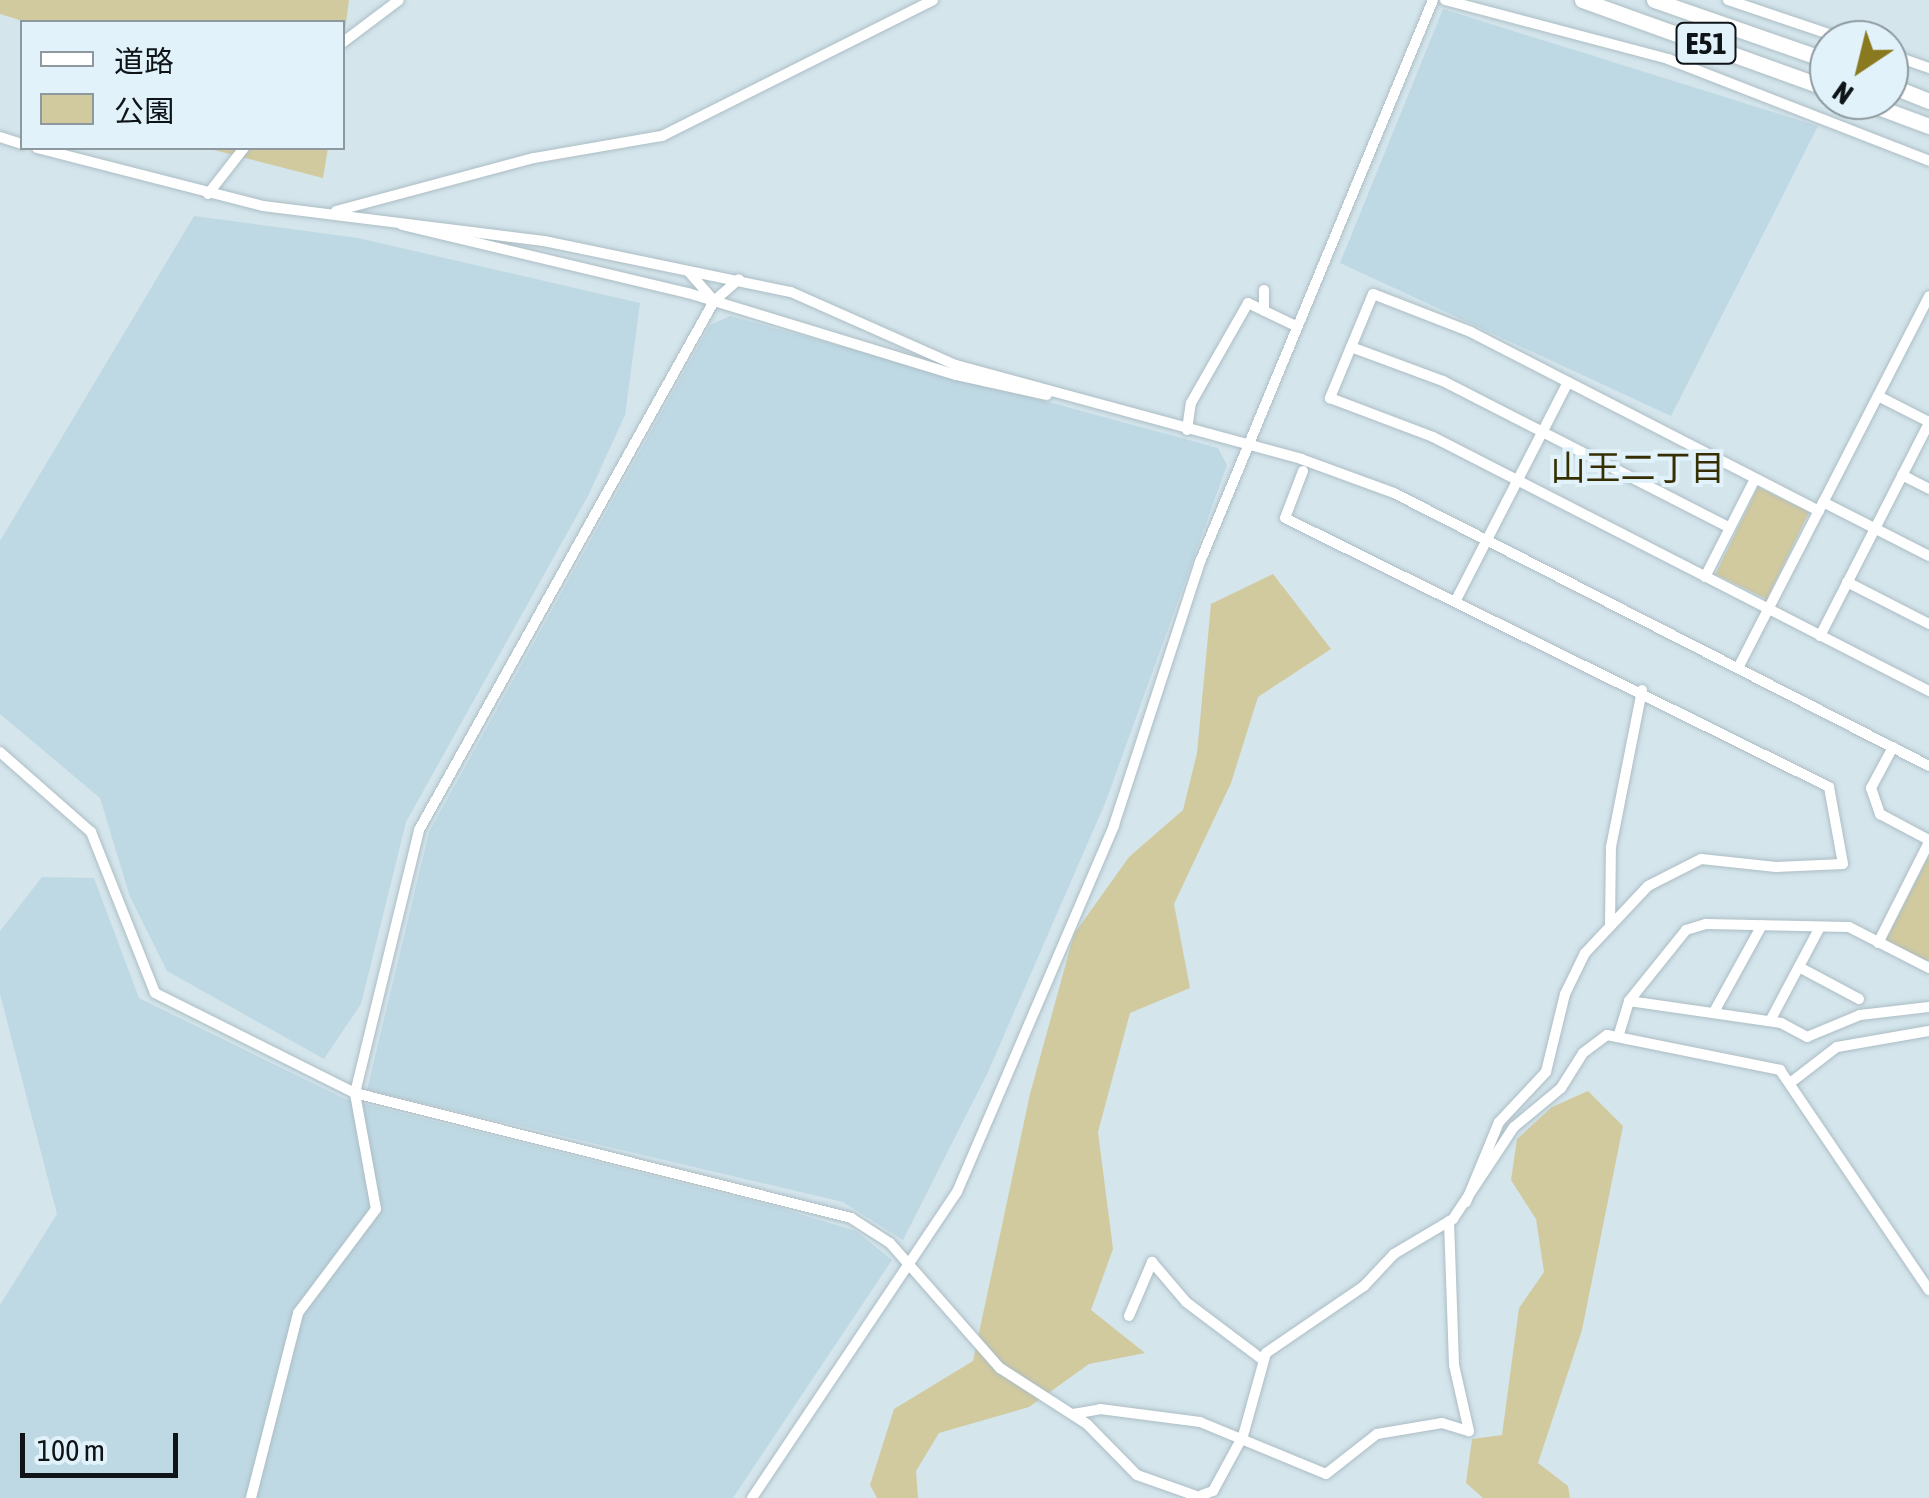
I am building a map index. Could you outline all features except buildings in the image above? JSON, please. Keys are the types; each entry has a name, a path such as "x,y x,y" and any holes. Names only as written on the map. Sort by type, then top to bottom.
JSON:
{"highway":[{"name":"E51","path":"1582,0 1809,82"},
{"name":"E51","path":"1654,0 1809,55"}],"street":[{"path":"345,41 399,0"},
{"path":"325,214 534,158 662,136 933,0"},
{"path":"752,1498 911,1267 957,1192 1114,825 1182,610 1246,446 1433,0"},
{"path":"1445,0 1668,59 1929,161"},
{"path":"1728,0 1809,27"},
{"path":"44,150 208,194 739,279 810,299 913,350 1058,396 1355,477 1487,540 1929,766"},
{"path":"208,194 242,150"},
{"path":"366,217 714,301 956,375 1058,396"},
{"path":"684,268 714,301"},
{"path":"252,1498 298,1313 376,1208 354,1094 419,830 714,301 739,279"},
{"path":"1264,290 1264,311"},
{"path":"1929,556 1875,528 1755,478 1471,332 1372,294 1330,398 1432,436 1929,692"},
{"path":"1738,668 1929,296"},
{"path":"1187,430 1191,403 1248,303 1296,326"},
{"path":"1351,346 1444,381 1730,528"},
{"path":"1456,600 1568,382"},
{"path":"1820,636 1929,423 1878,396"},
{"path":"1303,472 1285,518 1642,690 1829,787 1843,864 1776,867 1701,859 1648,886 1610,925 1575,969 1546,1072 1499,1122 1466,1202"},
{"path":"1902,476 1929,489"},
{"path":"1705,576 1755,478"},
{"path":"1848,582 1929,624"},
{"path":"1610,925 1611,846 1642,690"},
{"path":"1878,942 1929,841 1880,814 1871,788 1893,747"},
{"path":"0,752 91,832 154,993 354,1094 834,1212 867,1226 911,1267 1000,1368 1073,1414 1137,1475 1202,1497 1213,1491 1243,1436 1263,1360 1276,1344 1364,1286 1394,1254 1449,1221 1466,1202 1514,1127 1561,1088 1597,1038 1618,1034 1772,1064 1790,1083 1929,1290"},
{"path":"1618,1034 1629,1001 1686,930 1706,924 1850,927 1929,969 1929,977"},
{"path":"1714,1012 1762,925"},
{"path":"1770,1021 1820,927"},
{"path":"1799,967 1859,999"},
{"path":"1629,1001 1770,1021 1807,1036 1860,1015 1929,1008"},
{"path":"1790,1083 1836,1047 1929,1031"},
{"path":"1073,1414 1100,1409 1200,1422 1243,1436 1326,1474 1376,1434 1442,1423 1469,1431 1454,1365 1449,1221"},
{"path":"1129,1316 1152,1262 1186,1302 1263,1360"}],"shaded area":[{"path":"1443,9 1818,126 1671,416 1340,263"},
{"path":"194,216 358,238 640,303 625,415 589,494 406,822 361,1004 324,1059 167,971 130,897 100,798 0,714 0,541"},
{"path":"730,316 1218,448 1227,465 1106,801 988,1072 903,1240 843,1202 367,1090 429,832 710,325"},
{"path":"42,877 94,878 139,998 345,1099 780,1208 856,1231 892,1260 733,1498 0,1498 0,1305 57,1214 0,994 0,931"}],"green space":[{"path":"0,0 349,0 345,31 345,20 20,20 0,14"},
{"path":"214,150 328,150 323,178"},
{"path":"1758,487 1809,512 1767,599 1715,574"},
{"path":"1273,574 1331,649 1258,697 1231,783 1174,904 1190,988 1130,1013 1098,1132 1113,1249 1091,1310 1145,1353 1089,1364 1029,1407 939,1433 916,1471 918,1498 877,1498 870,1485 894,1409 973,1361 1030,1094 1074,934 1129,857 1183,810 1197,753 1211,604"},
{"path":"1929,856 1929,960 1924,961 1886,940"},
{"path":"1588,1091 1623,1126 1582,1330 1538,1463 1568,1486 1570,1498 1483,1498 1466,1483 1472,1439 1502,1435 1519,1308 1544,1272 1536,1219 1511,1180 1517,1139 1552,1107"}],"district":[{"name":"山王二丁目","path":"1638,467"}]}
